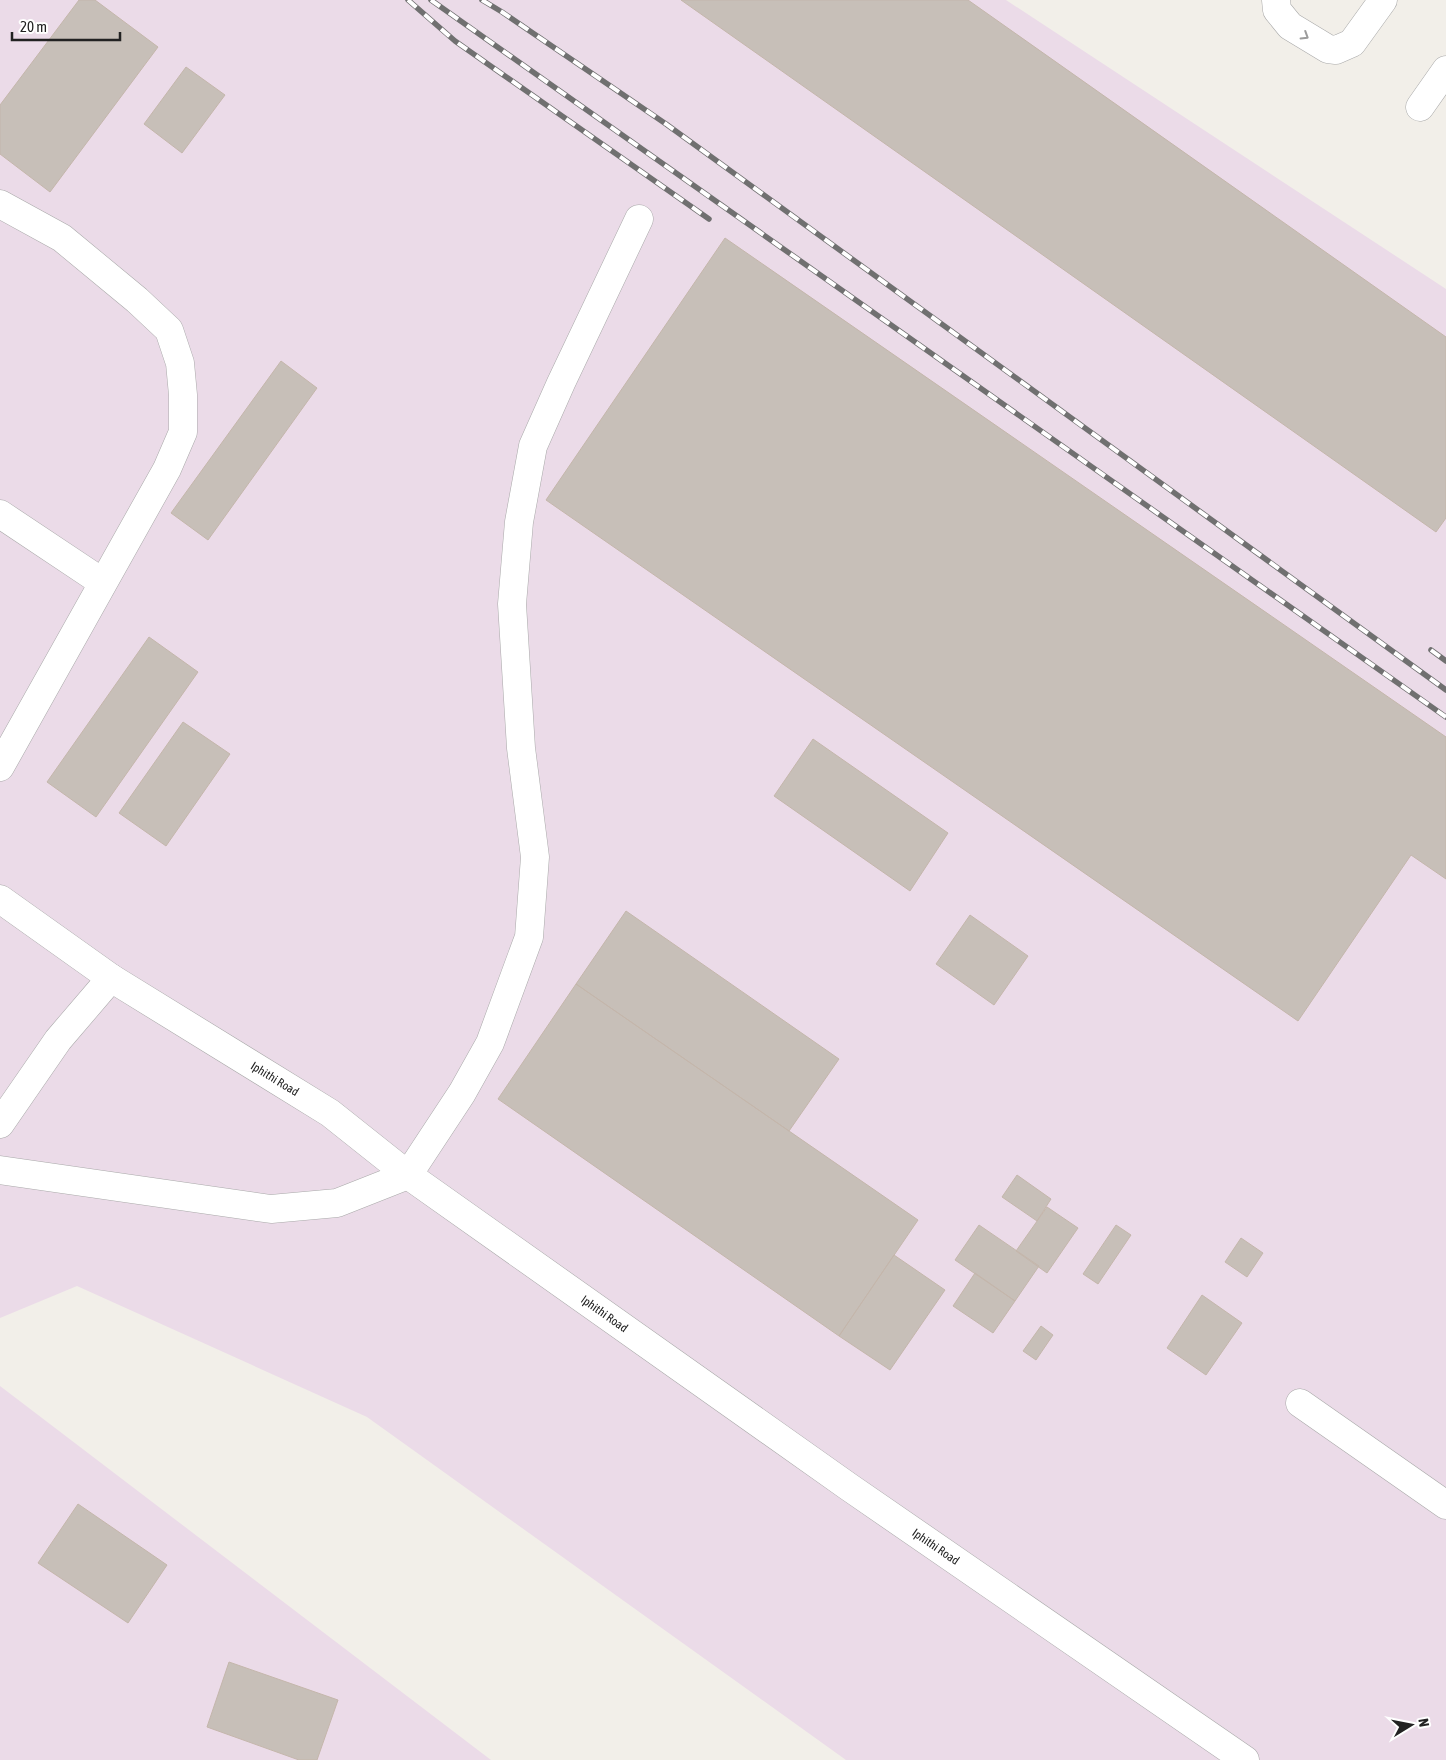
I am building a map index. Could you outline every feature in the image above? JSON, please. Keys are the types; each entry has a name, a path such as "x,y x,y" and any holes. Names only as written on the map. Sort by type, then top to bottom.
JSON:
{"lane":[{"path":"1276,0 1277,10 1290,26 1328,49 1336,50 1352,43 1383,0"},
{"path":"1420,107 1446,70"},
{"path":"0,204 62,238 138,300 169,330 180,362 183,396 183,432 167,469 0,767"},
{"path":"0,1170 271,1208 337,1203 408,1175 462,1093 490,1043 528,937 535,857 521,748 512,604 519,522 533,446 639,219"},
{"path":"0,514 102,582"},
{"name":"Iphithi Road","path":"0,899 112,978 330,1113 408,1175 849,1487 1245,1760"},
{"path":"0,1124 58,1040 112,978"},
{"path":"1300,1403 1446,1505"}],"shaded area":[{"path":"0,0 1006,0 1446,289 1446,1760 846,1760 367,1417 77,1286 0,1318"},
{"path":"0,1386 491,1760 0,1760"}],"building":[{"path":"79,0 95,0 158,47 50,192 0,154 0,105"},
{"path":"681,0 968,0 1446,337 1446,518 1436,532"},
{"path":"186,67 225,95 182,153 144,124"},
{"path":"725,238 1446,737 1446,879 1411,855 1298,1021 546,500"},
{"path":"281,361 317,388 208,540 171,513"},
{"path":"149,637 198,672 96,817 47,782"},
{"path":"183,722 230,754 166,846 119,813"},
{"path":"813,739 948,833 910,891 774,796"},
{"path":"626,911 839,1059 789,1131 576,984"},
{"path":"970,915 1028,956 994,1005 936,964"},
{"path":"576,984 918,1220 839,1336 498,1099"},
{"path":"1017,1175 1051,1199 1037,1221 1002,1197"},
{"path":"1047,1207 1078,1228 1047,1273 1016,1251"},
{"path":"979,1225 1039,1266 1015,1301 955,1260"},
{"path":"1116,1225 1131,1235 1098,1284 1083,1274"},
{"path":"1241,1238 1263,1253 1247,1277 1225,1262"},
{"path":"894,1255 945,1290 890,1370 839,1336"},
{"path":"975,1273 1015,1301 993,1333 953,1306"},
{"path":"1202,1295 1242,1323 1206,1375 1167,1348"},
{"path":"1041,1326 1053,1335 1036,1360 1023,1351"},
{"path":"78,1504 167,1565 128,1623 38,1563"},
{"path":"229,1662 338,1700 317,1760 299,1760 207,1727"}],"railway":[{"path":"408,0 455,41 709,219"},
{"path":"431,0 1446,717"},
{"path":"482,0 666,124 1446,690"},
{"path":"1431,650 1446,661"}]}
